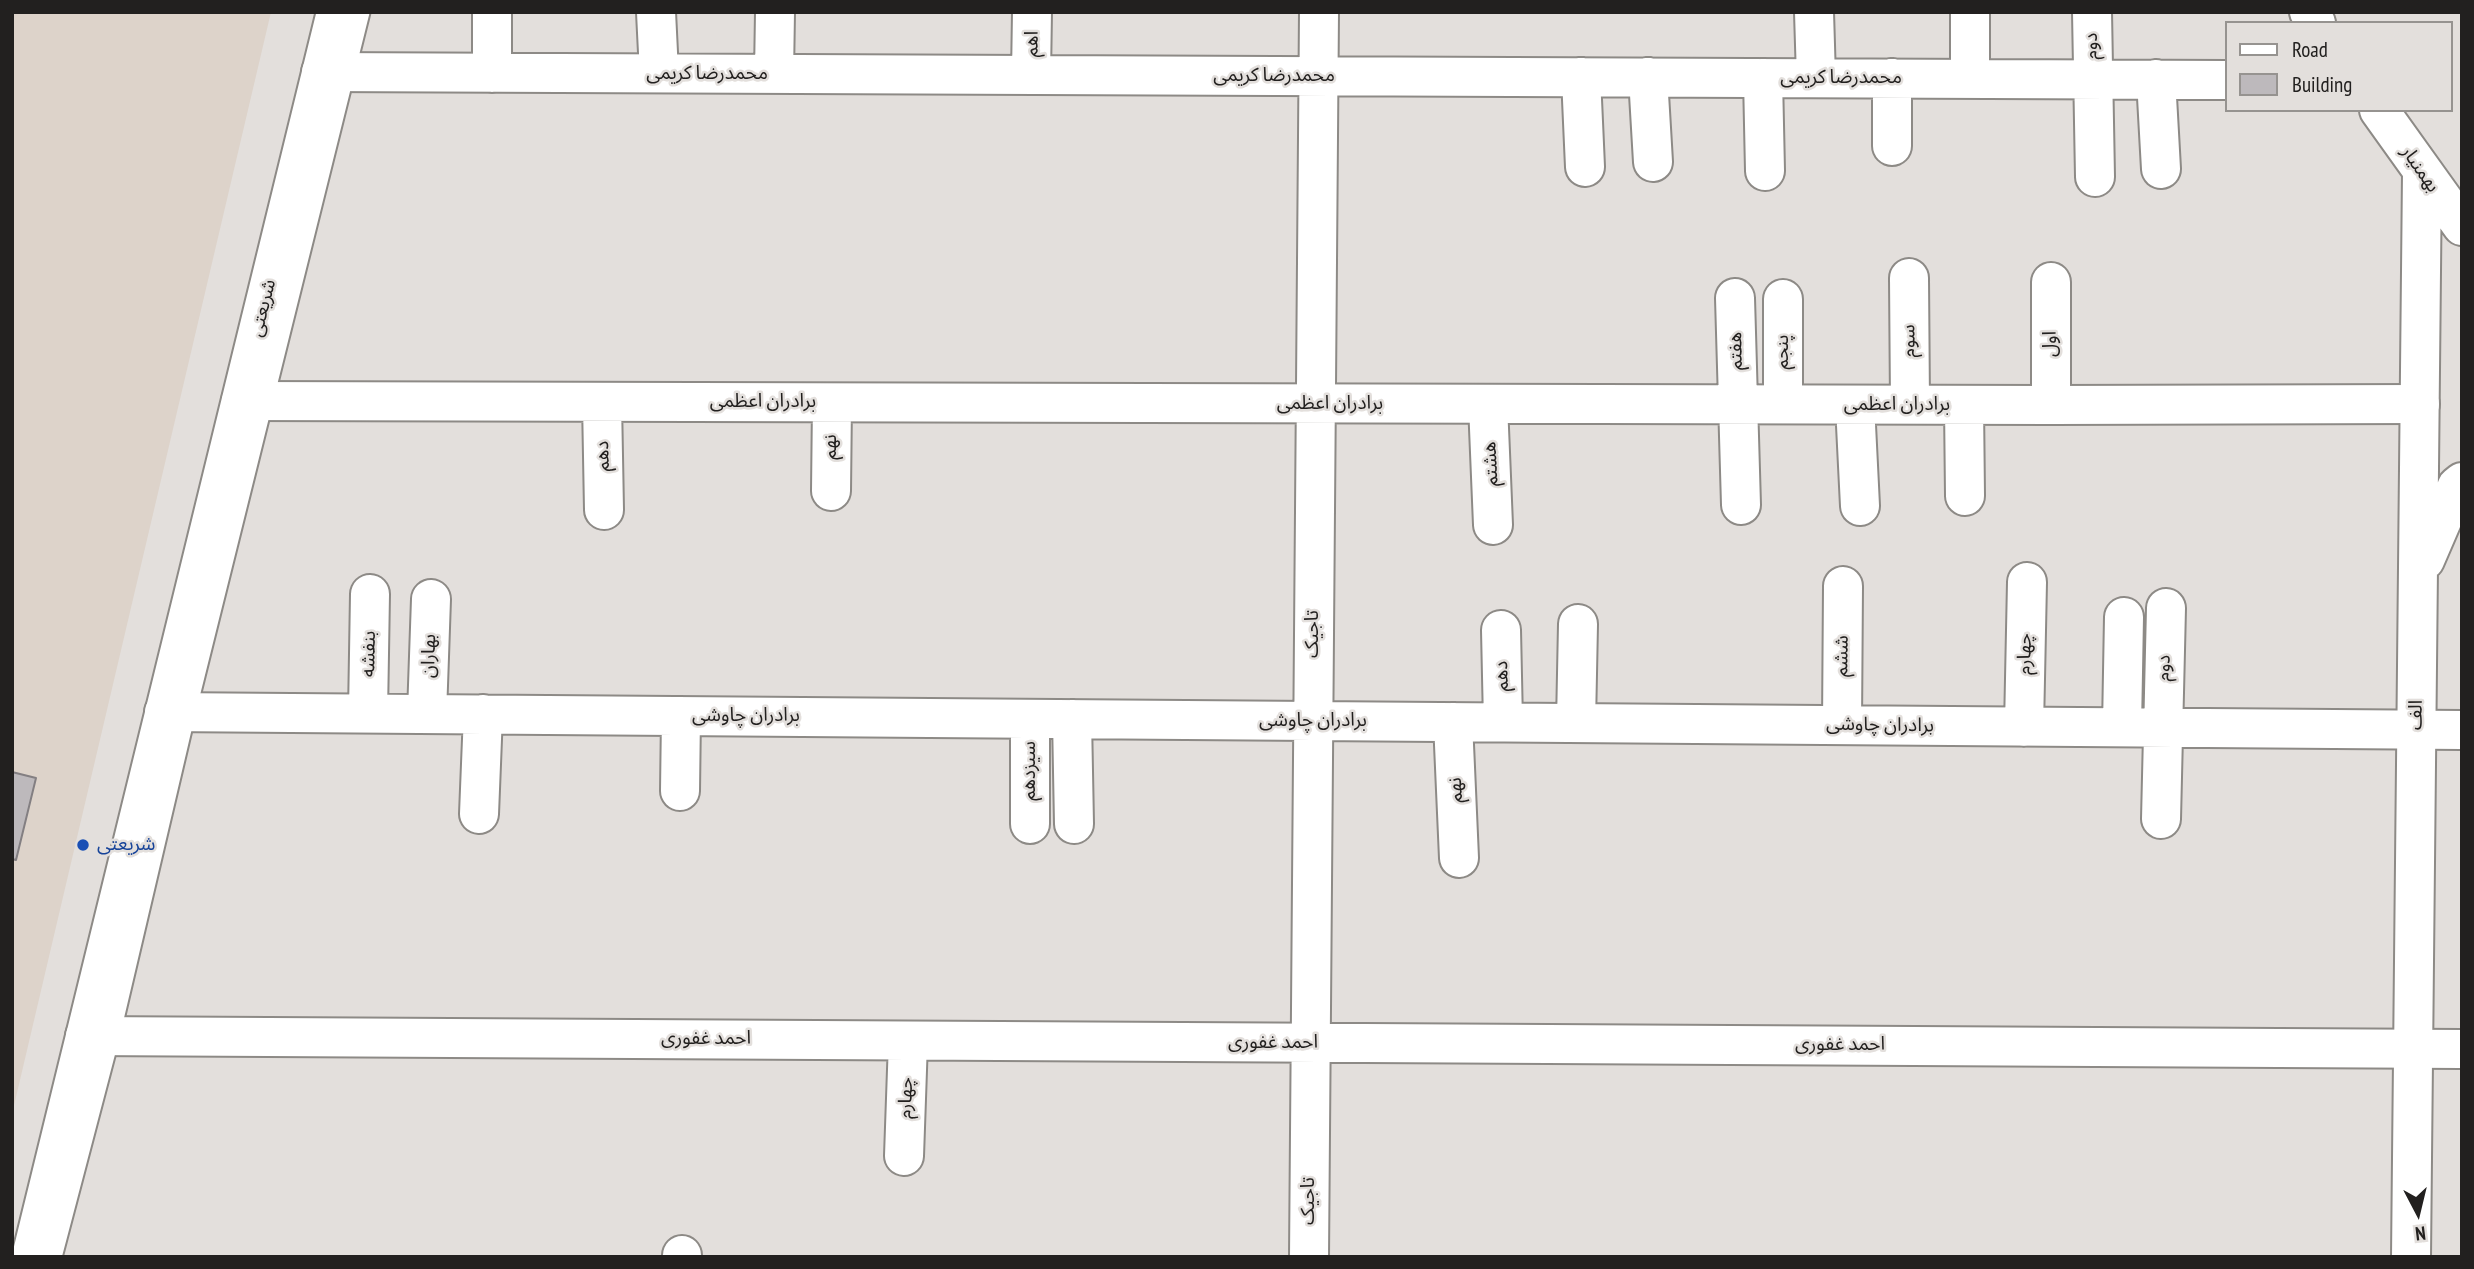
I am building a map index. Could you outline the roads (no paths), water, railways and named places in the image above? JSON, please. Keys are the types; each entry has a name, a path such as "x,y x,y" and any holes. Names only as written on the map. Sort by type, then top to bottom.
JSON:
{"street":[{"name":"شریعتی","path":"31,1257 97,1036 333,72 336,12"},
{"path":"492,12 492,73"},
{"path":"656,12 659,73"},
{"path":"774,74 775,12"},
{"name":"اهم","path":"1031,75 1032,12"},
{"name":"تاجیک","path":"1309,1257 1319,12"},
{"path":"1814,12 1816,78"},
{"path":"1970,12 1970,79"},
{"name":"دوم","path":"2092,12 2092,79"},
{"name":"محمدرضا کریمی","path":"333,72 2226,80"},
{"path":"1581,77 1585,167"},
{"path":"1648,78 1653,162"},
{"path":"1763,78 1765,171"},
{"path":"1892,78 1892,146"},
{"path":"2092,79 2095,177"},
{"path":"2156,79 2161,169"},
{"name":"بهمنیار","path":"2380,112 2462,226"},
{"name":"الف","path":"2411,1257 2423,173"},
{"name":"سوم","path":"1909,278 1910,404"},
{"name":"اول","path":"2051,282 2051,405"},
{"name":"هفتم","path":"1735,298 1737,405"},
{"name":"پنجم","path":"1783,299 1783,404"},
{"name":"برادران اعظمی","path":"252,401 2420,404"},
{"name":"دهم","path":"602,402 604,510"},
{"name":"نهم","path":"831,491 832,403"},
{"name":"هشتم","path":"1488,404 1493,525"},
{"path":"1737,405 1741,505"},
{"path":"1855,405 1860,506"},
{"path":"1964,405 1965,496"},
{"path":"2418,578 2457,486 2462,482"},
{"name":"چهارم","path":"2024,726 2026,582"},
{"name":"ششم","path":"1842,725 1843,586"},
{"name":"بنفشه","path":"368,713 370,594"},
{"name":"بهاران","path":"427,713 431,599"},
{"name":"دوم","path":"2162,728 2166,608"},
{"path":"2122,727 2124,617"},
{"path":"1576,723 1578,624"},
{"name":"دهم","path":"1501,630 1503,722"},
{"name":"برادران چاوشی","path":"175,712 2462,730"},
{"path":"479,814 484,714"},
{"path":"680,791 681,716"},
{"name":"سیزدهم","path":"1030,719 1030,824"},
{"path":"1072,719 1074,824"},
{"name":"نهم","path":"1453,722 1459,858"},
{"path":"2161,819 2162,728"},
{"name":"احمد غفوری","path":"97,1036 2462,1049"},
{"name":"چهارم","path":"904,1156 908,1041"}],"lane":[{"path":"333,72 360,12"},
{"path":"52,1257 97,1036"}],"place":[{"name":"شریعتی","path":"83,845"}]}
